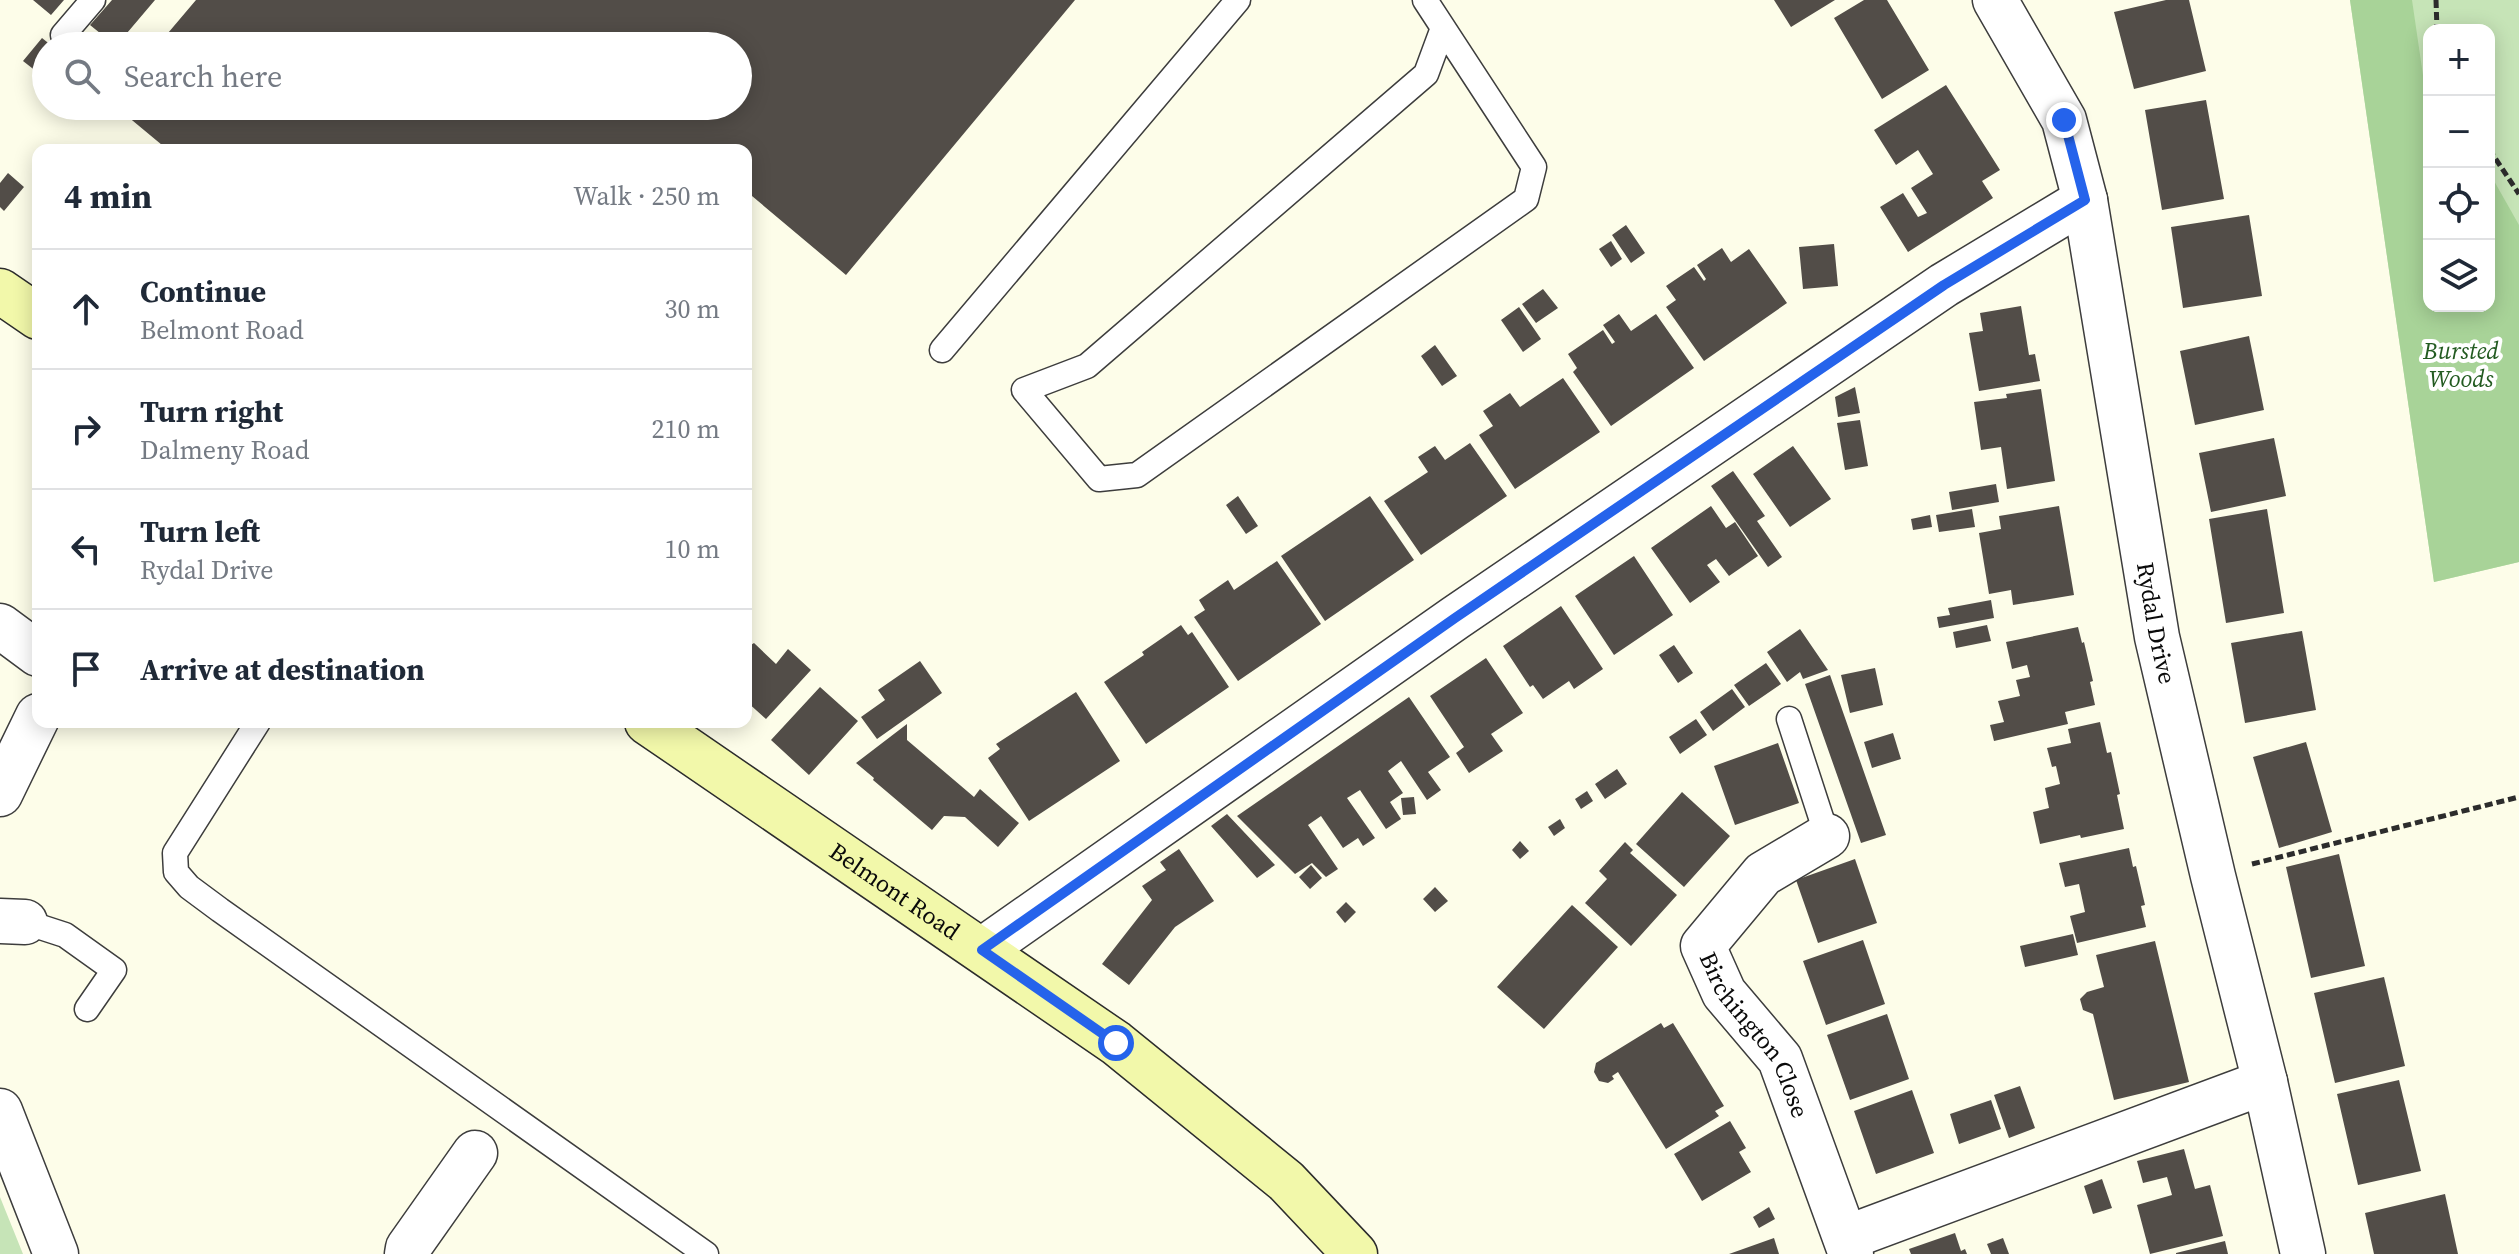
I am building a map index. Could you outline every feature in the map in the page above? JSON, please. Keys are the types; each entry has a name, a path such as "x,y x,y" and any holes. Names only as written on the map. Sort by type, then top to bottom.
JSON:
{"street":[{"name":"Rydal Drive","path":"1995,0 2064,120 2085,200 2157,637 2265,1082 2303,1254"},
{"path":"982,950 1455,618 1944,285 2085,200"},
{"path":"0,291 32,313"},
{"path":"0,626 32,650"},
{"path":"0,794 32,728"},
{"name":"Belmont Road","path":"656,728 1116,1043 1286,1181 1355,1254"},
{"name":"Birchington Close","path":"1827,836 1763,874 1703,946 1724,993 1780,1059 1849,1246 2265,1082"},
{"path":"0,1111 56,1254"},
{"path":"407,1254 408,1248 475,1153"}],"lane":[{"path":"66,32 93,0"},
{"path":"942,350 1238,0"},
{"path":"1425,0 1534,167 1526,199 1137,475 1099,479 1024,390 1087,366 1390,106 1426,74 1443,28"},
{"path":"1789,719 1827,836"},
{"path":"254,728 175,853 176,872 189,887 220,910 706,1254"},
{"path":"12,921 65,935 114,970 87,1009"}],"path":[{"path":"2436,0 2437,24"},
{"path":"2495,158 2519,194"},
{"path":"2213,876 2519,797"}],"green space":[{"name":"Bursted Woods","path":"2350,0 2519,0 2519,562 2434,582"},
{"name":"Bursted Woods","path":"2350,0 2412,0 2423,75 2423,312 2495,312 2495,183 2519,225 2519,562 2434,582"},
{"path":"0,1197 23,1254 0,1254"}],"building":[{"path":"33,0 64,0 51,15"},
{"path":"112,0 155,0 128,32 99,32 90,25"},
{"path":"196,0 1075,0 846,275 752,196 752,144 161,144 132,120 752,120 752,32 169,32"},
{"path":"1774,0 1835,0 1791,27"},
{"path":"1864,0 1887,0 1929,70 1882,99 1834,18"},
{"path":"2166,0 2189,0 2206,71 2134,89 2114,12"},
{"path":"32,50 32,68 23,61"},
{"path":"1946,85 2000,170 1982,181 1993,198 1908,252 1880,207 1903,193 1918,217 1927,213 1911,188 1933,174 1918,150 1896,165 1874,130"},
{"path":"2206,100 2224,199 2162,210 2145,110"},
{"path":"8,173 24,187 4,211 0,207 0,183"},
{"path":"2249,215 2262,296 2183,308 2171,227"},
{"path":"1626,225 1645,253 1631,263 1612,235"},
{"path":"1611,241 1622,259 1611,267 1599,249"},
{"path":"1834,244 1838,286 1803,289 1799,247"},
{"path":"1722,248 1731,262 1749,249 1787,303 1704,361 1666,307 1676,300 1666,286 1694,267 1704,281 1706,279 1697,265"},
{"path":"1543,289 1558,308 1536,323 1522,304"},
{"path":"2021,306 2029,355 2035,354 2040,381 1979,391 1969,333 1983,331 1980,313"},
{"path":"1519,307 1541,339 1523,352 1501,320"},
{"path":"1619,314 1631,331 1656,314 1694,368 1611,426 1573,372 1577,368 1568,354 1603,330 1612,344 1615,342 1603,325"},
{"path":"2249,336 2264,410 2195,425 2180,351"},
{"path":"1435,345 1457,376 1442,386 1421,356"},
{"path":"1563,378 1600,432 1515,489 1479,435 1493,426 1483,411 1510,393 1520,407"},
{"path":"1855,387 1860,413 1838,417 1835,397"},
{"path":"2041,389 2055,481 2007,489 2001,447 1981,450 1974,402"},
{"path":"1860,420 1868,466 1845,470 1837,423"},
{"path":"2274,438 2286,496 2211,512 2199,453"},
{"path":"1470,443 1507,496 1421,555 1384,501 1428,472 1418,457 1435,446 1445,460"},
{"path":"1793,446 1831,499 1790,527 1753,474"},
{"path":"1733,471 1765,516 1757,521 1782,557 1768,567 1711,486"},
{"path":"1996,484 1999,502 1952,510 1949,492"},
{"path":"1238,496 1258,526 1246,534 1226,505"},
{"path":"1370,496 1414,560 1325,621 1281,556"},
{"path":"1711,506 1726,528 1735,522 1758,556 1729,576 1716,559 1707,565 1720,582 1690,603 1651,548"},
{"path":"2059,506 2074,595 2013,605 2011,590 1989,594 1979,533 2001,529 1999,516"},
{"path":"1972,509 1975,527 1939,532 1936,515"},
{"path":"2267,509 2284,613 2226,623 2209,519"},
{"path":"1930,515 1932,527 1913,530 1911,519"},
{"path":"1634,556 1673,615 1614,655 1575,596"},
{"path":"1277,561 1321,624 1238,681 1194,617 1205,610 1199,600 1228,580 1234,590"},
{"path":"1991,600 1994,618 1939,628 1937,617 1950,615 1948,608"},
{"path":"1561,606 1603,669 1574,689 1569,681 1543,699 1533,685 1530,687 1503,646"},
{"path":"1181,625 1188,635 1192,632 1229,687 1146,744 1104,682"},
{"path":"1987,625 1991,641 1956,648 1953,632"},
{"path":"2078,627 2093,681 2090,682 2095,705 2065,712 2068,724 1994,741 1990,725 2004,722 1998,701 2020,696 2016,680 2030,677 2027,665 2012,669 2006,642"},
{"path":"1800,629 1828,670 1803,679 1800,672 1787,682 1767,652"},
{"path":"2302,631 2316,710 2245,723 2231,643"},
{"path":"752,644 776,664 788,649 811,670 766,719 752,706"},
{"path":"1674,645 1693,673 1678,683 1659,655"},
{"path":"1486,658 1523,713 1491,734 1503,751 1469,773 1456,753 1464,747 1430,696"},
{"path":"920,661 942,693 877,739 861,717 885,700 878,690"},
{"path":"1766,663 1781,684 1749,706 1734,685"},
{"path":"1875,668 1883,705 1850,713 1841,675"},
{"path":"1830,675 1886,835 1861,843 1805,684"},
{"path":"820,687 858,721 809,775 771,740"},
{"path":"1732,689 1745,707 1713,731 1700,712"},
{"path":"1076,692 1120,761 1029,821 988,758 1000,749 996,744"},
{"path":"1409,697 1450,757 1428,772 1441,790 1427,800 1401,761 1388,771 1403,793 1390,802 1401,819 1386,829 1360,790 1347,798 1375,838 1363,846 1358,838 1343,848 1321,816 1308,825 1338,869 1326,877 1312,863 1295,874 1237,816"},
{"path":"1696,719 1707,735 1680,754 1669,737"},
{"path":"2100,722 2107,753 2111,752 2124,829 2040,844 2033,812 2049,808 2045,788 2060,784 2047,748 2071,743 2068,729"},
{"path":"907,724 907,740 974,797 980,789 1019,823 998,847 965,817 944,816 932,830 856,763"},
{"path":"1893,733 1901,759 1872,768 1864,742"},
{"path":"2306,742 2332,832 2279,848 2253,757"},
{"path":"1778,743 1799,803 1735,825 1714,766"},
{"path":"1617,769 1627,784 1605,799 1595,784"},
{"path":"1587,791 1593,801 1581,809 1575,799"},
{"path":"1682,792 1730,836 1684,887 1636,844"},
{"path":"1414,797 1416,814 1403,815 1401,798"},
{"path":"1227,814 1275,865 1257,878 1211,826"},
{"path":"1560,819 1565,828 1554,836 1548,827"},
{"path":"1520,841 1529,851 1520,859 1512,850"},
{"path":"1625,842 1633,850 1630,853 1677,895 1631,946 1585,903 1607,879 1599,871"},
{"path":"2129,848 2145,905 2141,906 2146,927 2077,943 2070,916 2085,912 2079,884 2065,887 2059,863"},
{"path":"1179,849 1214,901 1175,927 1129,985 1102,964 1152,900 1142,886 1166,870 1160,862"},
{"path":"2339,854 2365,966 2311,978 2286,867"},
{"path":"1855,859 1877,923 1818,943 1796,880"},
{"path":"1311,865 1322,878 1310,889 1299,877"},
{"path":"1435,887 1448,901 1435,912 1423,899"},
{"path":"1346,902 1356,912 1345,923 1336,912"},
{"path":"1572,905 1618,947 1544,1029 1497,987"},
{"path":"2073,934 2078,955 2025,967 2020,946"},
{"path":"1863,940 1885,1004 1826,1025 1803,961"},
{"path":"2155,941 2189,1082 2114,1100 2093,1014 2083,1010 2080,999 2087,992 2104,987 2096,955"},
{"path":"2384,977 2405,1066 2335,1083 2314,993"},
{"path":"1887,1014 1909,1079 1850,1100 1827,1035"},
{"path":"1661,1023 1664,1028 1673,1023 1724,1106 1715,1111 1719,1116 1666,1149 1618,1072 1608,1083 1599,1081 1594,1072 1596,1063"},
{"path":"2399,1080 2421,1171 2358,1185 2337,1094"},
{"path":"2020,1086 2035,1128 2009,1138 1994,1095"},
{"path":"1912,1090 1934,1153 1876,1174 1854,1111"},
{"path":"1991,1100 2001,1129 1959,1144 1950,1114"},
{"path":"1730,1121 1746,1148 1739,1152 1751,1172 1702,1201 1674,1154"},
{"path":"2184,1149 2195,1189 2210,1185 2223,1236 2150,1254 2137,1205 2172,1195 2167,1177 2143,1183 2137,1161"},
{"path":"2102,1179 2112,1208 2093,1214 2084,1186"},
{"path":"2445,1194 2458,1254 2374,1254 2365,1213"},
{"path":"1769,1207 1775,1219 1759,1228 1753,1217"},
{"path":"1955,1233 1961,1251 1965,1249 1967,1254 1911,1254 1909,1249"},
{"path":"1774,1238 1779,1254 1729,1254"},
{"path":"2003,1238 2009,1254 1991,1254 1987,1244"},
{"path":"2225,1241 2228,1254 2176,1254 2176,1253"}],"route":[{"path":"1116,1043 982,950 1455,618 1944,285 2085,200 2064,120"}]}
